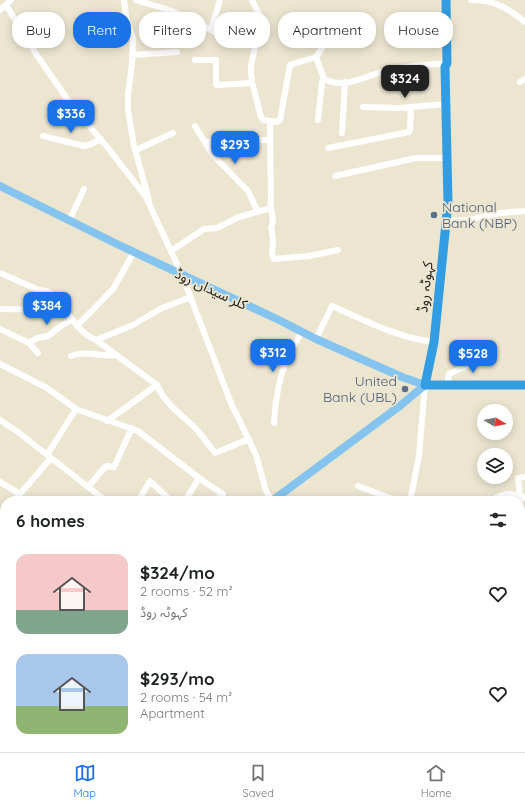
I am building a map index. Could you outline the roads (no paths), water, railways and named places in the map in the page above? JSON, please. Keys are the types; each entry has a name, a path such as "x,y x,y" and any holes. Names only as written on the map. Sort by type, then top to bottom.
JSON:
{"highway":[{"name":"کہوٹہ روڈ","path":"425,385 434,342 448,203 445,67 447,63 446,0"},
{"path":"425,385 525,385"}],"main road":[{"name":"کلر سیداں روڈ","path":"0,186 316,339 402,378 425,385"},
{"path":"279,496 401,405 425,385"}],"street":[{"path":"124,0 126,16 132,39 128,95 130,125 152,209"},
{"path":"136,0 172,11 214,31 220,0"},
{"path":"252,0 261,18 252,66 252,83 263,120 276,122 280,120 290,65 316,56 322,48"},
{"path":"471,0 491,2 499,5 525,22"},
{"path":"0,10 9,2 36,54 72,106 101,139 146,196 182,275 231,403 256,455 266,492 269,496"},
{"path":"132,55 177,52"},
{"path":"316,56 324,79 322,82 318,120"},
{"path":"195,60 216,60 217,85 252,83"},
{"path":"324,79 336,83 356,81 387,70 447,63"},
{"path":"342,133 345,82"},
{"path":"363,107 398,108 446,104"},
{"path":"328,148 409,132 411,107"},
{"path":"270,121 271,208 273,221 271,228 273,238 272,255 274,259 310,256 338,250"},
{"path":"195,126 212,154 248,191 258,212"},
{"path":"136,150 173,133"},
{"path":"43,136 84,146 90,145 101,139"},
{"path":"205,142 229,140 270,140"},
{"path":"335,176 416,158 447,158"},
{"path":"70,221 84,190"},
{"path":"171,251 204,229 217,228 240,217 271,208"},
{"path":"446,221 469,220 500,213 525,211"},
{"path":"77,326 113,289 134,252"},
{"path":"0,273 54,295 62,304 71,320 89,338 96,340 157,385 161,394 169,405 196,430 215,453 249,439"},
{"path":"96,340 133,325 162,308 191,297"},
{"path":"0,309 50,310 62,304"},
{"path":"316,339 332,306 377,326 406,336 434,342"},
{"path":"29,343 37,338 48,336 71,320"},
{"path":"0,329 29,343 38,353"},
{"path":"274,423 275,405 283,371 302,331"},
{"path":"71,356 82,353 107,356 116,355"},
{"path":"447,386 449,374 490,355"},
{"path":"0,364 47,388 76,409 107,421 132,428 223,494 221,496"},
{"path":"107,421 157,385"},
{"path":"411,496 419,456 425,385"},
{"path":"0,482 20,494 49,457 76,409"},
{"path":"0,420 18,432 99,496"},
{"path":"88,487 104,467 107,466 114,468 132,428"},
{"path":"523,496 518,478 525,477"},
{"path":"188,496 199,478"},
{"path":"141,496 150,481 166,496"},
{"path":"358,486 385,496"},
{"path":"499,496 508,493 519,496"}],"place":[{"name":"National Bank (NBP)","path":"434,215"},
{"name":"United Bank (UBL)","path":"405,389"}]}
